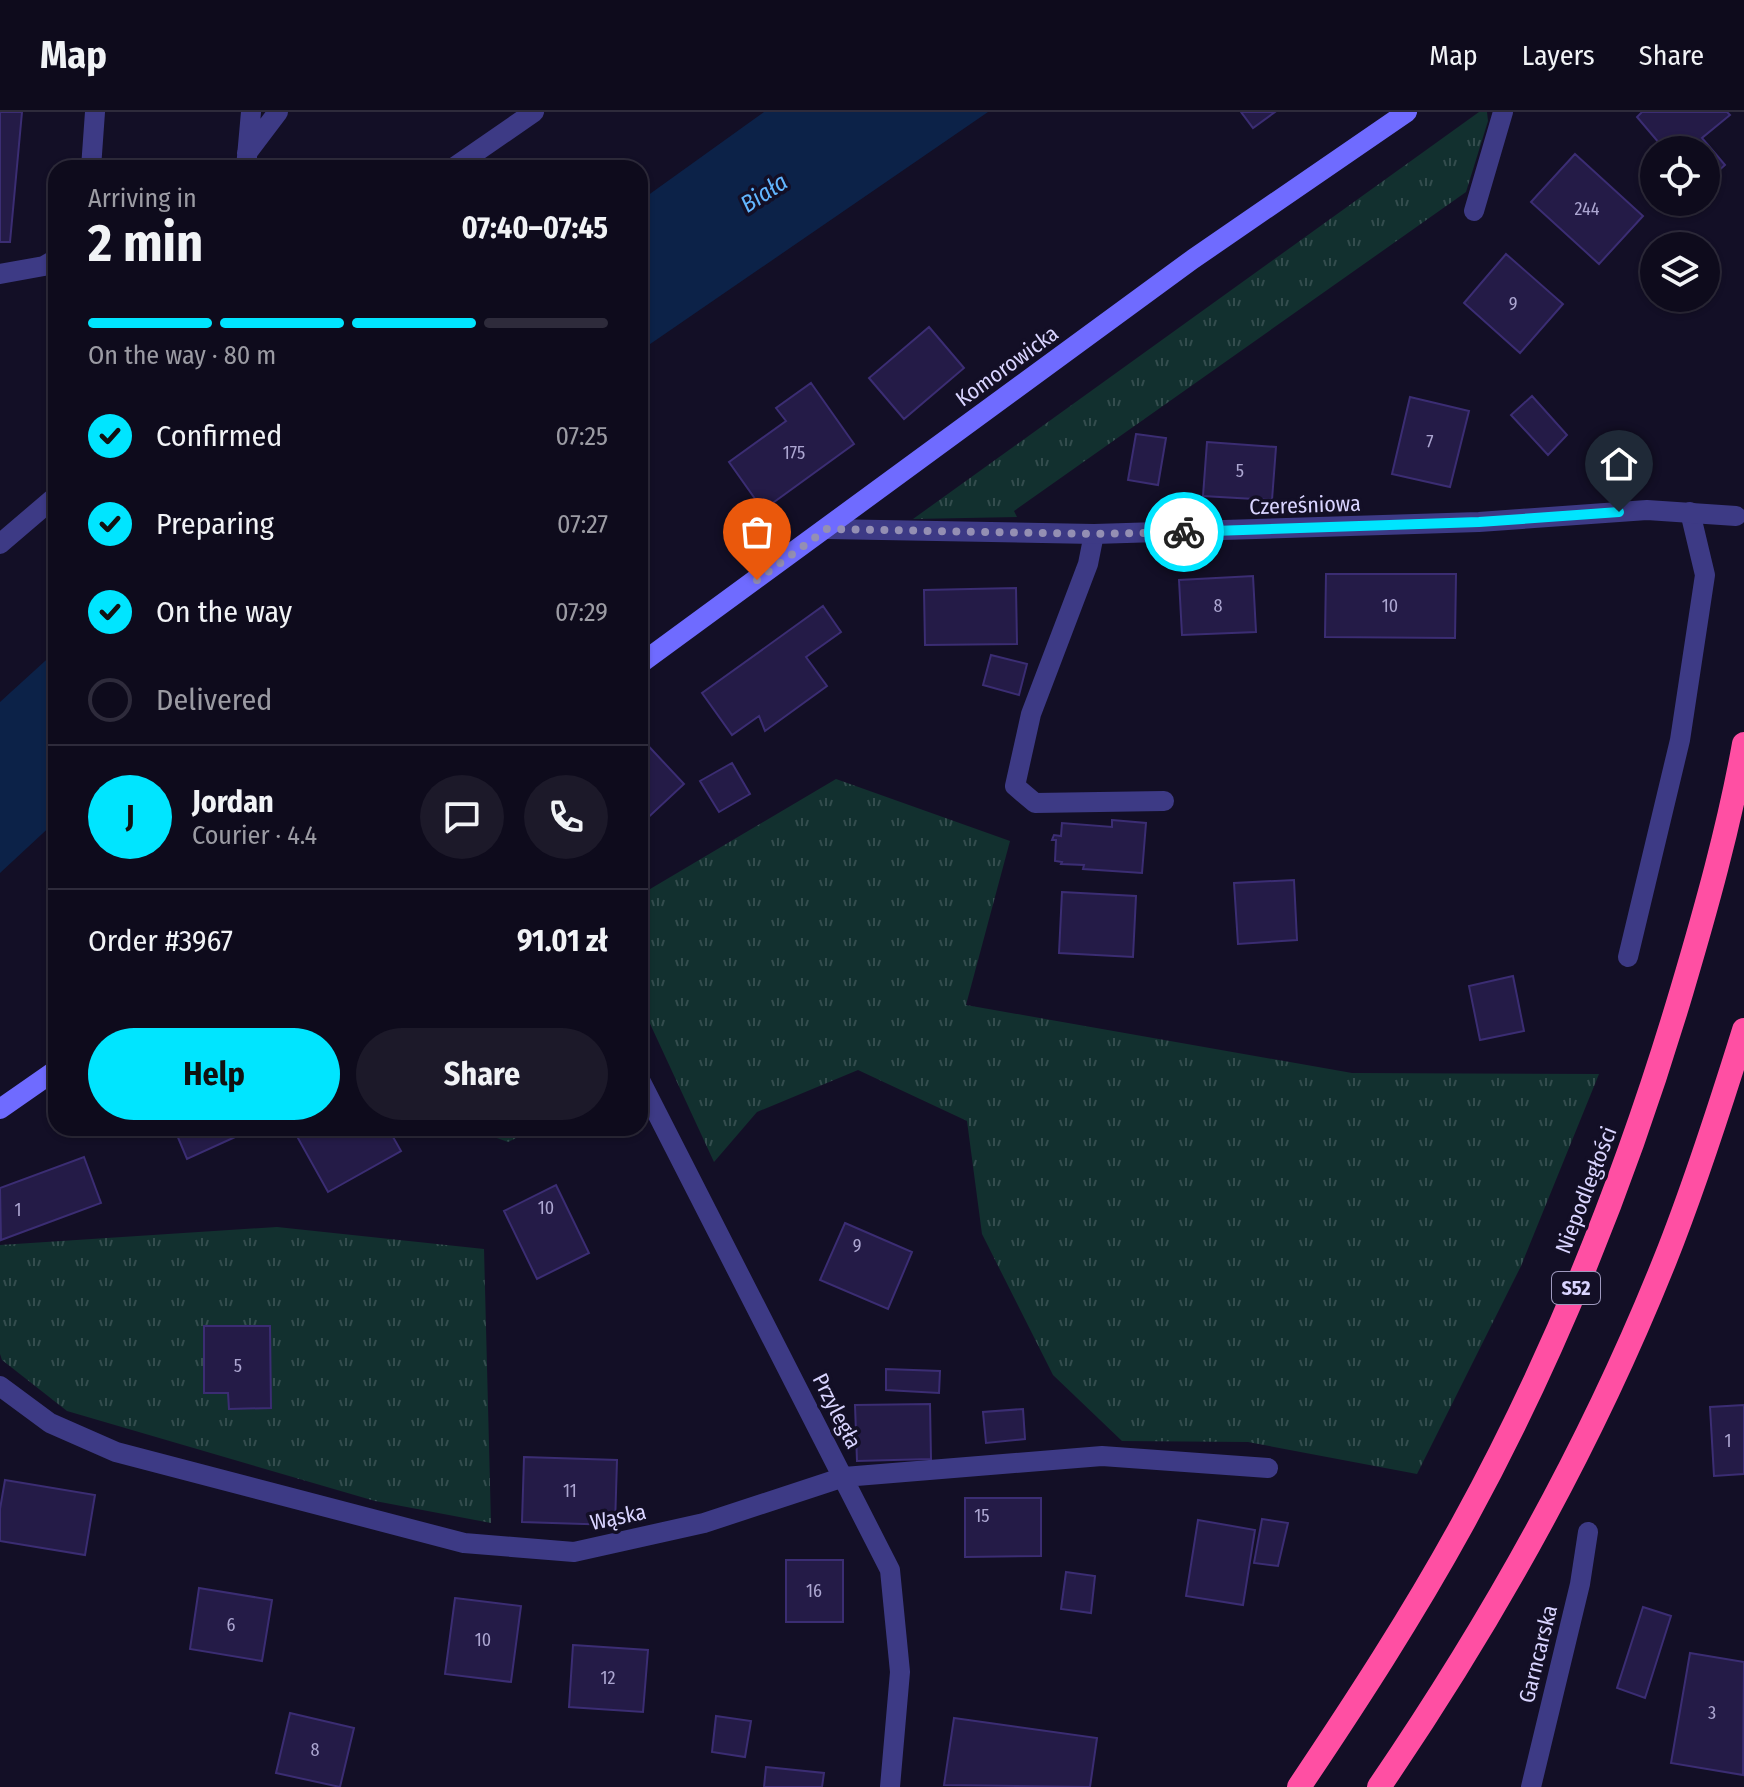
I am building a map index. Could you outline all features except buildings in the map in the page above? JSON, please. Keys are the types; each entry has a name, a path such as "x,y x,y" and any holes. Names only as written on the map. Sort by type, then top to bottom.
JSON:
{"highway":[{"name":"Niepodległości","path":"1299,1787 1377,1671 1462,1525 1534,1385 1597,1238 1656,1079 1706,911 1744,744"},
{"path":"1379,1787 1430,1712 1519,1561 1592,1421 1665,1260 1721,1105 1744,1030"}],"street":[{"path":"92,160 95,112"},
{"path":"246,160 251,112"},
{"path":"246,160 278,112"},
{"path":"465,160 534,112"},
{"name":"Komorowicka","path":"648,658 1193,259 1407,112"},
{"path":"1474,211 1503,112"},
{"path":"0,274 48,264"},
{"path":"0,544 48,503"},
{"name":"Czereśniowa","path":"827,529 1094,534 1479,522 1647,510 1736,516"},
{"path":"1628,957 1680,740 1705,575 1690,512"},
{"path":"1094,534 1088,564 1031,714 1015,786 1035,803 1164,801"},
{"path":"0,1109 48,1076"},
{"name":"Przyległa","path":"648,1096 890,1570 900,1672 890,1787"},
{"name":"Wąska","path":"0,1386 50,1423 116,1452 464,1543 574,1552 704,1523 844,1477 1102,1456 1268,1468"},
{"name":"Garncarska","path":"1531,1787 1580,1584 1588,1532"}],"green space":[{"path":"1479,112 1487,112 1488,121 1466,192 1014,511 1017,517 913,519"},
{"path":"836,779 1010,841 966,1005 1352,1073 1599,1074 1521,1266 1417,1474 1248,1442 1122,1441 1053,1375 982,1234 967,1121 858,1070 757,1112 714,1162 648,1019 648,890"},
{"path":"491,1136 520,1136 508,1142"},
{"path":"277,1227 484,1249 491,1523 375,1501 67,1411 2,1360 0,1245"}],"water":[{"name":"Biała","path":"764,112 988,112 648,346 648,195"},
{"path":"48,658 48,828 0,873 0,702"}],"way so far":[{"path":"757,580 827,529 1094,534 1184,532"}],"route":[{"path":"1184,532 1479,522 1619,512"}]}
